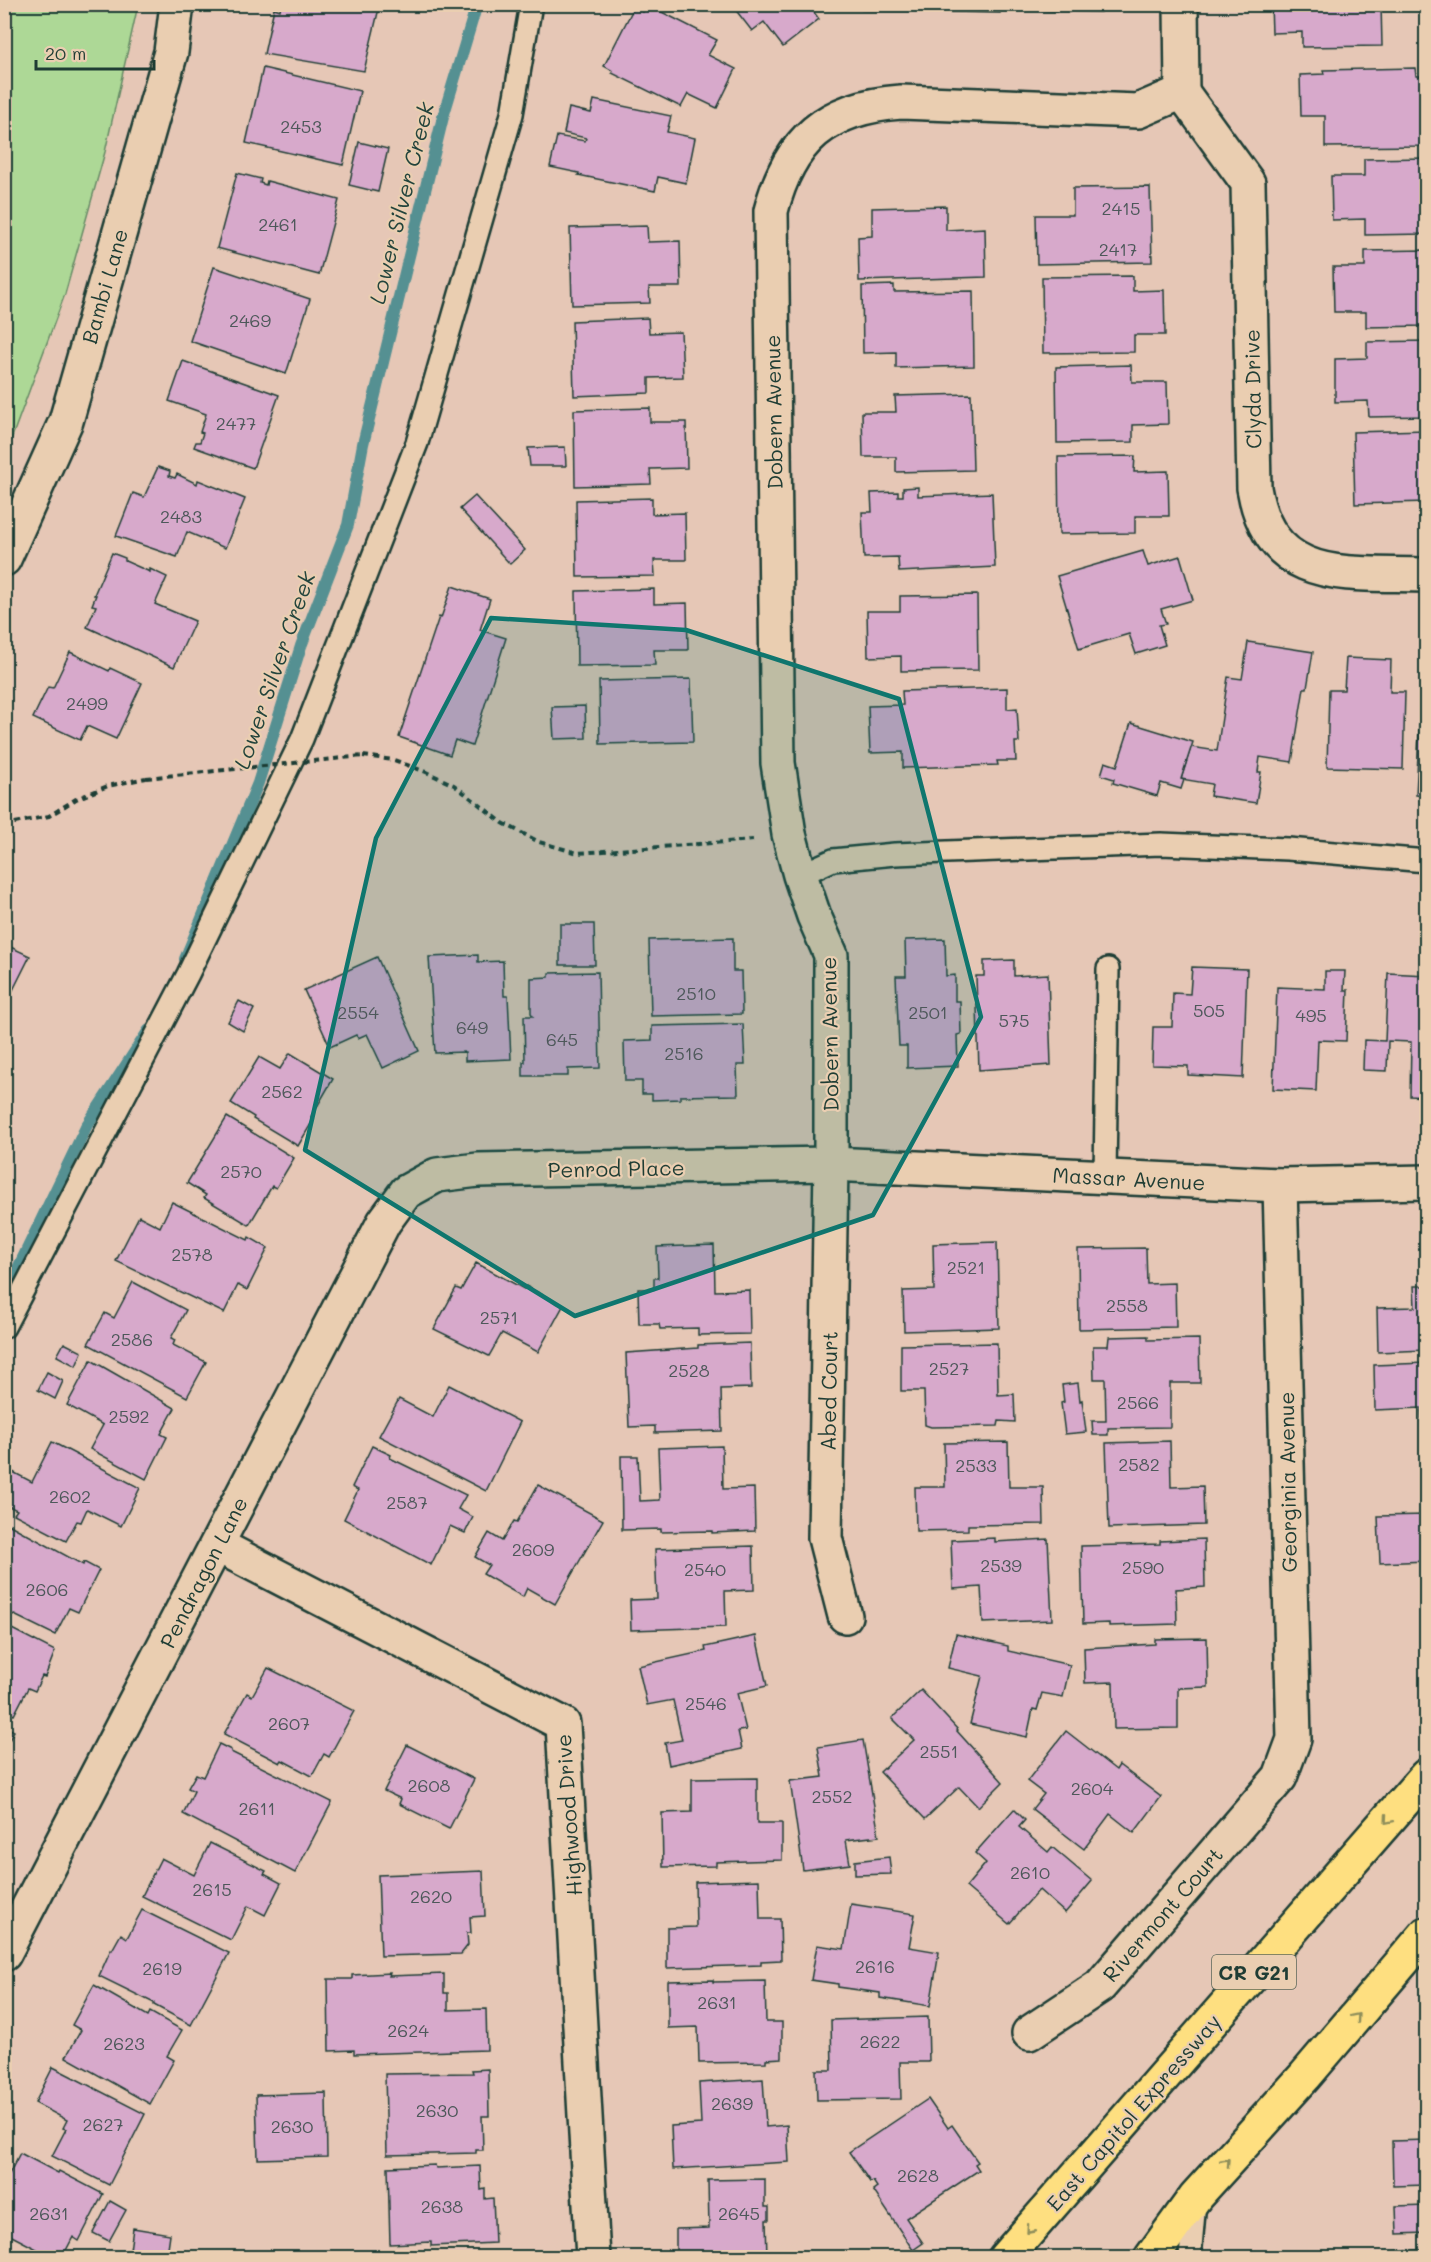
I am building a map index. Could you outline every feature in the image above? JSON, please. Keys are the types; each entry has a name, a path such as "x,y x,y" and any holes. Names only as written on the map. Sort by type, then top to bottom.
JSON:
{"highway":[{"name":"East Capitol Expressway","path":"1005,2258 1426,1776"},
{"path":"1151,2258 1196,2196 1305,2076 1426,1934"}],"street":[{"name":"Bambi Lane","path":"4,559 66,421 171,52 177,4"},
{"path":"1181,4 1182,92"},
{"name":"Clyda Drive","path":"1182,92 1248,183 1254,488 1257,508 1265,526 1277,543 1291,556 1326,571 1426,574"},
{"name":"Dobern Avenue","path":"831,1164 831,955 800,876 789,834 778,763 770,238 771,211 775,194 790,160 806,139 827,123 849,111 874,104 901,102 1138,111 1182,92"},
{"name":"Massar Avenue","path":"831,1164 1280,1185 1426,1182"},
{"name":"Penrod Place","path":"406,1192 437,1175 478,1170 831,1164"},
{"name":"Abed Court","path":"831,1164 825,1538 845,1616"},
{"name":"Georginia Avenue","path":"1280,1185 1294,1739 1280,1777"},
{"name":"Pendragon Lane","path":"4,1954 384,1222 406,1192"},
{"name":"Highwood Drive","path":"217,1545 563,1724 594,2258"},
{"name":"Rivermont Court","path":"1029,2033 1100,1986 1280,1777"}],"lane":[{"path":"4,1326 188,974 302,739 417,443 512,114 531,4"},
{"path":"800,876 832,860 895,854 1161,844 1288,849 1426,861"},
{"path":"1105,1177 1108,969"},
{"path":"1190,2258 1196,2196"}],"path":[{"path":"4,823 49,816 76,799 108,786 146,778 363,756 394,760 426,772 454,785 503,823 539,842 578,853 749,840 789,834"}],"highlighted area":[{"path":"491,618 686,630 899,699 981,1017 873,1215 575,1316 305,1150 376,838"}],"green space":[{"path":"5,4 138,5 105,152 65,294 5,456"}],"building":[{"path":"281,4 380,4 364,71 264,54 274,8 280,10"},
{"path":"646,4 717,40 708,55 736,69 717,108 688,94 681,107 612,73 613,71 604,66 634,7 643,12"},
{"path":"731,4 808,4 819,19 783,47 764,22 752,31"},
{"path":"862,4 909,4 909,11 862,10"},
{"path":"953,4 1000,4 1000,13 952,12"},
{"path":"1027,4 1101,4 1101,12 1027,10"},
{"path":"1271,4 1381,4 1382,46 1302,47 1302,32 1272,33"},
{"path":"263,68 360,91 343,165 246,143"},
{"path":"1415,68 1416,76 1423,76 1423,92 1426,92 1425,146 1325,147 1325,116 1301,116 1300,75 1324,74 1323,70"},
{"path":"594,100 671,116 667,132 695,138 686,183 658,177 655,191 550,167 557,136 585,141 586,138 564,133 569,108 591,113"},
{"path":"359,142 388,149 378,192 349,185"},
{"path":"1426,158 1426,234 1365,235 1365,219 1332,220 1331,176 1364,176 1364,159"},
{"path":"237,173 261,179 260,183 266,185 267,181 339,200 319,275 217,248"},
{"path":"1150,187 1152,262 1037,264 1036,215 1073,215 1073,188"},
{"path":"946,206 946,230 985,228 986,277 859,281 858,237 872,236 872,208"},
{"path":"647,226 648,242 680,241 681,287 649,287 650,303 572,305 570,228"},
{"path":"1426,250 1426,326 1366,327 1366,312 1334,312 1333,267 1365,267 1365,251"},
{"path":"214,267 310,299 286,374 190,341"},
{"path":"1133,276 1133,291 1164,290 1165,335 1134,335 1134,352 1043,353 1042,277"},
{"path":"894,285 894,292 973,291 974,366 896,368 896,352 863,353 862,286"},
{"path":"648,318 649,333 681,332 683,377 649,378 649,393 574,396 572,321"},
{"path":"1426,341 1426,416 1369,417 1368,401 1335,402 1335,359 1367,358 1367,342"},
{"path":"183,361 279,395 253,468 194,447 196,442 200,442 203,433 200,432 206,414 169,401"},
{"path":"1131,365 1132,382 1167,382 1168,424 1133,425 1133,442 1057,443 1056,367"},
{"path":"971,394 973,470 896,472 896,457 863,457 862,412 896,412 895,396"},
{"path":"650,408 650,422 686,422 687,468 650,469 651,484 575,486 574,410"},
{"path":"1426,430 1426,502 1355,504 1353,432"},
{"path":"565,447 566,466 530,466 528,448"},
{"path":"1135,456 1134,472 1168,471 1169,516 1135,516 1135,533 1059,534 1058,457"},
{"path":"158,467 170,471 169,476 175,478 177,474 197,484 198,480 245,499 225,548 187,532 177,557 116,536 133,493 144,497"},
{"path":"918,487 918,496 992,493 995,567 899,572 898,557 864,558 862,512 872,512 871,493 898,492 898,496 903,496 903,488"},
{"path":"475,496 525,550 510,564 460,509"},
{"path":"652,498 652,514 685,513 686,560 654,560 655,576 577,577 576,500"},
{"path":"1143,551 1148,566 1180,556 1193,600 1161,609 1166,624 1159,625 1165,645 1136,654 1129,634 1079,649 1057,576"},
{"path":"112,553 150,572 150,569 167,577 155,604 195,621 174,667 87,627 96,606 92,605 96,595 94,595"},
{"path":"452,586 490,599 480,630 506,638 472,746 455,740 450,755 399,737 439,617 441,618"},
{"path":"654,589 654,604 687,603 688,650 654,650 655,665 577,666 576,591"},
{"path":"977,595 978,670 901,671 901,656 868,657 867,611 900,611 900,596"},
{"path":"1248,642 1313,652 1307,688 1304,688 1292,762 1260,757 1258,772 1261,772 1256,803 1210,796 1212,784 1181,779 1191,747 1217,751 1228,677 1242,679"},
{"path":"70,652 109,671 110,668 142,683 116,739 87,726 80,740 33,718 48,687 53,688"},
{"path":"1346,658 1391,660 1390,692 1405,692 1403,769 1327,767 1329,690 1344,690"},
{"path":"691,679 693,742 600,744 599,681"},
{"path":"1007,688 1007,709 1017,708 1019,742 1015,742 1016,761 997,761 998,765 903,768 903,752 870,753 868,706 903,705 902,691"},
{"path":"1421,693 1426,694 1426,796 1416,795"},
{"path":"585,706 586,738 554,739 552,707"},
{"path":"1131,723 1193,742 1181,779 1184,780 1181,789 1161,783 1157,796 1113,783 1114,779 1101,775 1105,762 1117,766"},
{"path":"560,924 594,924 595,965 560,965"},
{"path":"733,938 733,971 741,971 742,1014 651,1016 649,940"},
{"path":"945,939 946,976 955,975 955,1001 960,1001 961,1034 957,1035 958,1066 907,1068 907,1046 899,1046 896,976 906,976 905,940"},
{"path":"4,944 30,956 7,1002 4,1000"},
{"path":"478,955 478,962 503,961 504,996 508,996 511,1059 465,1061 465,1052 435,1053 429,957"},
{"path":"377,957 419,1051 383,1068 367,1034 358,1038 356,1035 330,1047 304,990"},
{"path":"1014,960 1014,976 1048,974 1051,1065 979,1070 976,976 984,976 984,961"},
{"path":"1192,967 1247,969 1243,1078 1188,1075 1188,1066 1152,1065 1153,1027 1172,1027 1173,993 1190,994"},
{"path":"1325,971 1345,971 1344,990 1348,990 1346,1041 1318,1040 1316,1091 1273,1089 1277,987 1325,989"},
{"path":"598,972 600,1068 568,1069 568,1076 523,1076 524,1016 533,1016 531,1013 531,978 549,977 549,973"},
{"path":"1388,973 1426,975 1426,1097 1410,1096 1411,1042 1388,1041 1387,1071 1363,1070 1364,1040 1385,1041"},
{"path":"239,1001 254,1009 243,1031 228,1022"},
{"path":"743,1024 745,1065 737,1065 738,1095 680,1096 680,1099 652,1100 652,1094 642,1094 642,1081 625,1081 624,1041 652,1040 652,1026"},
{"path":"290,1053 333,1079 311,1117 314,1119 298,1146 231,1103 259,1057 280,1069"},
{"path":"227,1117 294,1158 276,1188 272,1186 249,1225 204,1198 206,1195 187,1183"},
{"path":"172,1202 268,1248 247,1290 238,1285 224,1313 116,1261 139,1216 160,1227"},
{"path":"997,1242 999,1328 904,1331 903,1291 934,1290 933,1244"},
{"path":"714,1245 715,1291 749,1290 750,1334 698,1335 698,1328 660,1329 659,1324 639,1324 638,1289 654,1289 654,1278 658,1278 657,1247"},
{"path":"1146,1248 1147,1284 1175,1283 1176,1327 1079,1329 1078,1249"},
{"path":"476,1263 524,1289 526,1286 563,1306 538,1352 502,1333 489,1356 434,1329 456,1288 461,1290"},
{"path":"133,1282 186,1310 171,1338 175,1340 173,1345 206,1362 187,1397 88,1344 105,1313 114,1318"},
{"path":"1414,1286 1426,1286 1426,1350 1378,1352 1377,1308 1415,1307"},
{"path":"1148,1336 1148,1340 1199,1339 1200,1383 1170,1383 1170,1427 1108,1428 1108,1435 1093,1435 1092,1421 1106,1421 1105,1379 1094,1379 1093,1346 1108,1346 1109,1337"},
{"path":"64,1343 82,1352 76,1366 57,1356"},
{"path":"750,1343 751,1388 721,1389 722,1431 655,1433 655,1426 629,1427 626,1353 698,1348 698,1345"},
{"path":"997,1343 998,1395 1014,1394 1015,1422 999,1421 998,1426 931,1427 925,1425 924,1391 901,1391 901,1345"},
{"path":"91,1360 175,1408 161,1434 167,1437 146,1479 90,1449 103,1425 67,1405"},
{"path":"1426,1363 1426,1437 1422,1437 1421,1408 1375,1410 1374,1365"},
{"path":"47,1372 63,1381 55,1399 38,1390"},
{"path":"1078,1383 1086,1432 1065,1434 1061,1403 1064,1402 1062,1385"},
{"path":"449,1385 520,1422 486,1491 379,1436 399,1399 433,1417"},
{"path":"1170,1441 1171,1487 1203,1486 1204,1525 1109,1528 1106,1443"},
{"path":"52,1442 140,1488 121,1526 87,1509 81,1522 77,1521 66,1541 14,1514 17,1510 4,1504 4,1478 9,1470 32,1482"},
{"path":"1008,1442 1009,1487 1043,1487 1044,1524 968,1525 968,1530 916,1531 915,1487 945,1487 944,1443"},
{"path":"372,1446 391,1455 390,1458 466,1495 458,1509 473,1517 465,1533 450,1526 431,1565 344,1519 358,1490 352,1487"},
{"path":"722,1446 723,1489 754,1488 755,1531 712,1533 712,1531 661,1532 661,1529 622,1530 621,1456 638,1456 640,1501 660,1500 658,1448"},
{"path":"538,1485 603,1520 555,1604 527,1588 523,1597 483,1574 489,1565 475,1557 489,1533 502,1541 514,1521 517,1522"},
{"path":"1426,1515 1426,1561 1380,1563 1378,1516"},
{"path":"8,1524 83,1565 84,1562 99,1570 78,1612 69,1608 55,1635 4,1610 4,1531"},
{"path":"995,1538 995,1542 1048,1539 1052,1620 983,1623 981,1587 953,1589 951,1540"},
{"path":"1204,1539 1205,1587 1176,1589 1177,1624 1109,1626 1109,1623 1083,1624 1081,1546 1160,1544 1160,1541"},
{"path":"753,1546 754,1590 725,1591 726,1627 631,1630 630,1600 657,1599 655,1549"},
{"path":"4,1625 55,1651 45,1677 42,1676 35,1691 28,1688 14,1715 4,1711"},
{"path":"956,1634 1008,1646 1008,1651 1070,1665 1063,1697 1042,1693 1037,1710 1033,1709 1027,1737 970,1724 982,1676 948,1668"},
{"path":"756,1636 767,1686 737,1693 746,1730 738,1731 742,1749 669,1765 665,1743 682,1740 673,1700 647,1705 638,1666 706,1651 705,1647"},
{"path":"1207,1638 1208,1687 1178,1688 1178,1728 1114,1729 1113,1682 1085,1683 1084,1648 1155,1644 1155,1639"},
{"path":"268,1668 354,1711 329,1757 324,1754 312,1776 282,1760 280,1763 224,1734 247,1693 252,1696"},
{"path":"921,1690 1003,1782 978,1807 959,1787 925,1819 880,1772 914,1740 892,1718"},
{"path":"4,1726 14,1731 4,1749"},
{"path":"1066,1731 1116,1770 1119,1765 1161,1797 1134,1833 1110,1814 1084,1849 1032,1809 1044,1794 1027,1781"},
{"path":"863,1740 879,1836 846,1840 850,1864 803,1870 790,1781 823,1777 818,1747"},
{"path":"219,1744 332,1802 295,1873 183,1814 194,1791 188,1788 196,1774 203,1777"},
{"path":"407,1745 474,1779 449,1829 399,1804 401,1799 384,1791"},
{"path":"757,1778 757,1823 782,1823 782,1860 716,1862 716,1866 663,1867 662,1813 692,1812 692,1779"},
{"path":"1014,1809 1025,1820 1019,1827 1048,1852 1052,1847 1092,1881 1065,1913 1039,1890 1009,1924 966,1887 986,1863 975,1853"},
{"path":"210,1843 266,1871 264,1874 281,1883 265,1915 248,1906 231,1940 142,1896 161,1858 194,1875"},
{"path":"889,1857 891,1874 855,1875 855,1861"},
{"path":"483,1871 485,1916 470,1917 471,1933 467,1933 468,1945 461,1954 381,1956 378,1875"},
{"path":"759,1880 760,1919 780,1919 781,1960 761,1961 761,1965 667,1968 667,1928 696,1927 695,1882"},
{"path":"851,1904 915,1914 909,1947 939,1952 930,2006 880,1998 880,1993 838,1987 838,1984 811,1980 817,1945 844,1949"},
{"path":"142,1910 229,1953 191,2025 154,2003 99,1976 111,1949 121,1934 127,1938"},
{"path":"390,1973 389,1976 444,1974 444,1993 448,1993 448,2010 486,2009 487,2050 354,2054 354,2050 329,2051 328,1979 352,1979 352,1975"},
{"path":"713,1980 713,1982 765,1981 766,2022 782,2022 782,2058 766,2059 766,2062 699,2063 698,2027 668,2028 668,1981"},
{"path":"94,1985 148,2016 150,2012 182,2030 167,2056 174,2060 150,2104 66,2057 81,2030 72,2025"},
{"path":"928,2017 929,2062 900,2062 901,2099 817,2100 816,2070 832,2070 831,2020"},
{"path":"53,2067 145,2114 109,2185 52,2156 66,2129 63,2128 67,2120 35,2103"},
{"path":"488,2069 489,2116 482,2116 483,2150 476,2150 476,2153 387,2155 385,2074 473,2073 472,2070"},
{"path":"763,2079 766,2127 787,2125 789,2162 673,2169 671,2126 701,2124 699,2083"},
{"path":"326,2093 327,2157 258,2159 256,2095"},
{"path":"928,2099 948,2128 952,2125 978,2162 975,2164 979,2170 906,2218 923,2243 913,2250 873,2190 877,2187 873,2181 870,2182 849,2152"},
{"path":"1426,2140 1426,2185 1393,2186 1392,2141"},
{"path":"20,2153 103,2194 79,2241 73,2237 62,2258 54,2258 4,2232 4,2175 9,2174"},
{"path":"435,2165 436,2168 480,2166 481,2190 485,2189 485,2199 493,2198 495,2243 431,2246 431,2242 390,2244 388,2167"},
{"path":"765,2179 765,2207 769,2207 769,2220 766,2220 767,2258 676,2258 676,2229 709,2228 708,2180"},
{"path":"110,2201 126,2210 109,2241 93,2233"},
{"path":"1426,2205 1426,2233 1397,2234 1396,2206"},
{"path":"133,2228 170,2234 167,2255 185,2258 129,2258"},
{"path":"4,2249 21,2258 4,2258"},
{"path":"1426,2250 1426,2258 1396,2258 1396,2251"},
{"path":"25,2252 35,2258 22,2258"}],"waterway":[{"name":"Lower Silver Creek","path":"185,959 258,783 301,646 348,525 363,444 443,117 477,4"},
{"name":"Lower Silver Creek","path":"4,1308 19,1266 87,1125 149,1030"}]}
